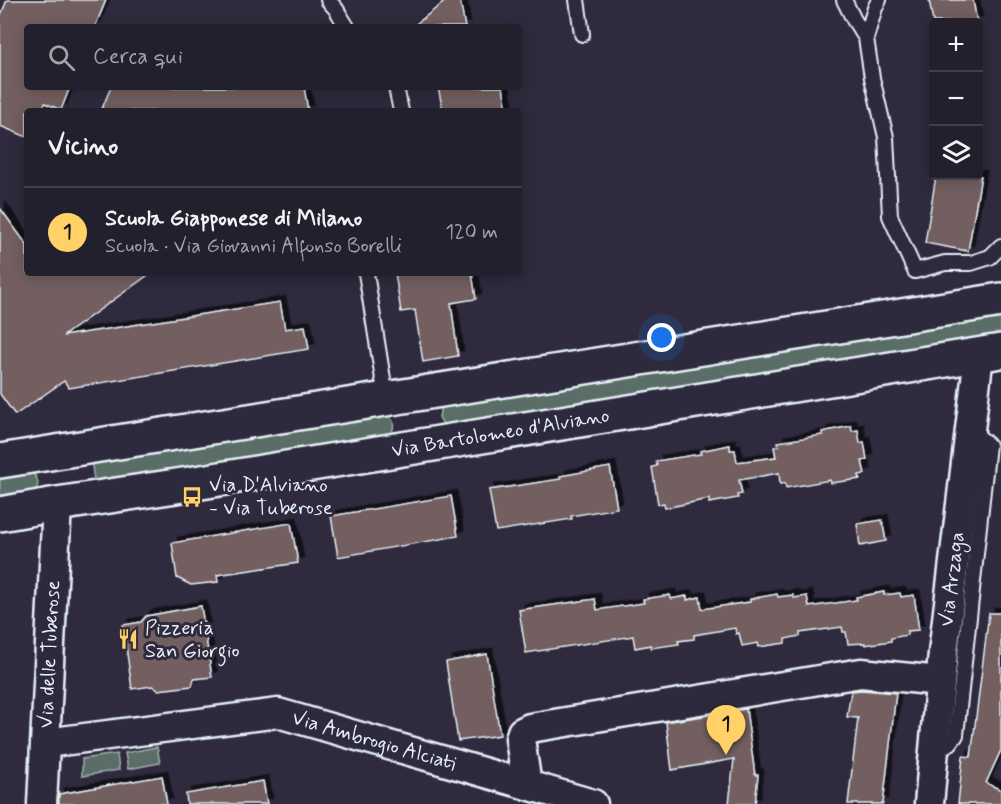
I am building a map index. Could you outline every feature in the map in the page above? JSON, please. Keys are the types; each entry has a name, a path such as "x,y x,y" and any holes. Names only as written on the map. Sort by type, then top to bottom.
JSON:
{"main road":[{"path":"0,461 1001,300"},
{"name":"Via Bartolomeo d'Alviano","path":"0,514 990,353"},
{"path":"398,397 420,446"},
{"path":"50,452 57,504"}],"street":[{"name":"Via Arzaga","path":"929,804 940,681 971,430 990,353"},
{"name":"Via delle Tuberose","path":"42,804 57,504"},
{"path":"527,785 520,743 522,732 530,728 861,673 940,681"},
{"name":"Via Ambrogio Alciati","path":"46,743 278,713 593,804"}],"lane":[{"path":"328,0 345,24"},
{"path":"577,0 582,34"},
{"path":"844,0 866,38 872,78 886,137 890,216 915,276 945,263 971,262 990,257 1001,246"},
{"path":"866,38 879,0"},
{"path":"397,90 400,108"},
{"path":"367,276 398,397"},
{"path":"934,751 950,743 956,735 988,445 971,430"}],"green space":[{"path":"1001,310 1001,339 444,426 439,417 441,406"},
{"path":"388,414 393,425 389,437 95,487 91,459"},
{"path":"29,471 38,482 33,495 0,502 0,474"},
{"path":"157,747 160,763 128,769 125,753"},
{"path":"117,754 119,770 82,776 82,759"}],"building":[{"path":"7,0 106,0 96,24 24,24 24,90 69,90 62,108 45,103 42,108 24,108 24,136 0,126 0,17"},
{"path":"447,0 460,0 464,24 416,24"},
{"path":"929,0 973,0 976,18 932,18"},
{"path":"110,90 304,90 308,108 102,108"},
{"path":"439,90 504,90 506,108 442,108"},
{"path":"935,180 980,180 968,251 925,243"},
{"path":"0,208 24,241 24,276 147,276 63,336 280,302 285,329 305,326 309,349 69,388 64,381 15,415 0,394"},
{"path":"395,276 472,276 476,299 451,303 458,356 423,362 415,310 401,312"},
{"path":"851,426 852,431 858,430 860,443 864,442 867,460 862,461 865,474 859,475 860,479 831,483 830,480 786,488 785,483 780,484 779,473 739,480 742,494 737,495 738,498 709,503 709,499 665,508 664,503 658,504 652,467 657,466 656,461 701,454 700,451 730,445 730,450 735,450 737,462 776,457 774,447 779,446 778,442 823,435 822,432"},
{"path":"610,467 617,508 571,516 572,519 496,531 489,490 561,479 560,476"},
{"path":"451,496 458,536 338,557 331,516"},
{"path":"882,520 886,541 860,546 857,524"},
{"path":"291,523 298,563 217,575 218,582 191,585 177,578 172,543"},
{"path":"884,592 884,595 900,593 901,597 914,595 919,630 907,631 907,635 891,638 891,641 865,645 865,643 848,644 846,632 843,632 842,627 800,633 800,636 785,639 785,643 759,647 758,643 742,646 739,633 736,634 735,628 694,635 694,639 678,641 679,644 651,648 651,645 635,648 633,636 526,653 519,610 595,599 597,610 644,603 643,599 670,595 671,599 687,596 687,600 700,597 702,609 750,602 750,599 777,594 778,597 807,596 809,607 857,600 856,597"},
{"path":"201,606 212,677 194,679 192,686 158,690 152,686 132,689 123,625 141,622 146,616"},
{"path":"989,613 1001,613 1001,750 986,783 1001,790 1001,804 958,804 963,756 971,757"},
{"path":"487,654 500,735 458,741 446,662"},
{"path":"851,691 896,693 883,804 848,804 858,718 847,717"},
{"path":"746,709 755,775 758,775 755,804 729,804 734,759 672,770 666,722"},
{"path":"162,776 167,804 59,804 59,794"},
{"path":"263,781 267,804 187,804 186,794"}],"place":[{"name":"Via D'Alviano - Via Tuberose","path":"192,497"},
{"name":"Pizzeria San Giorgio","path":"128,639"},
{"name":"Scuola Giapponese di Milano","path":"726,755"}]}
